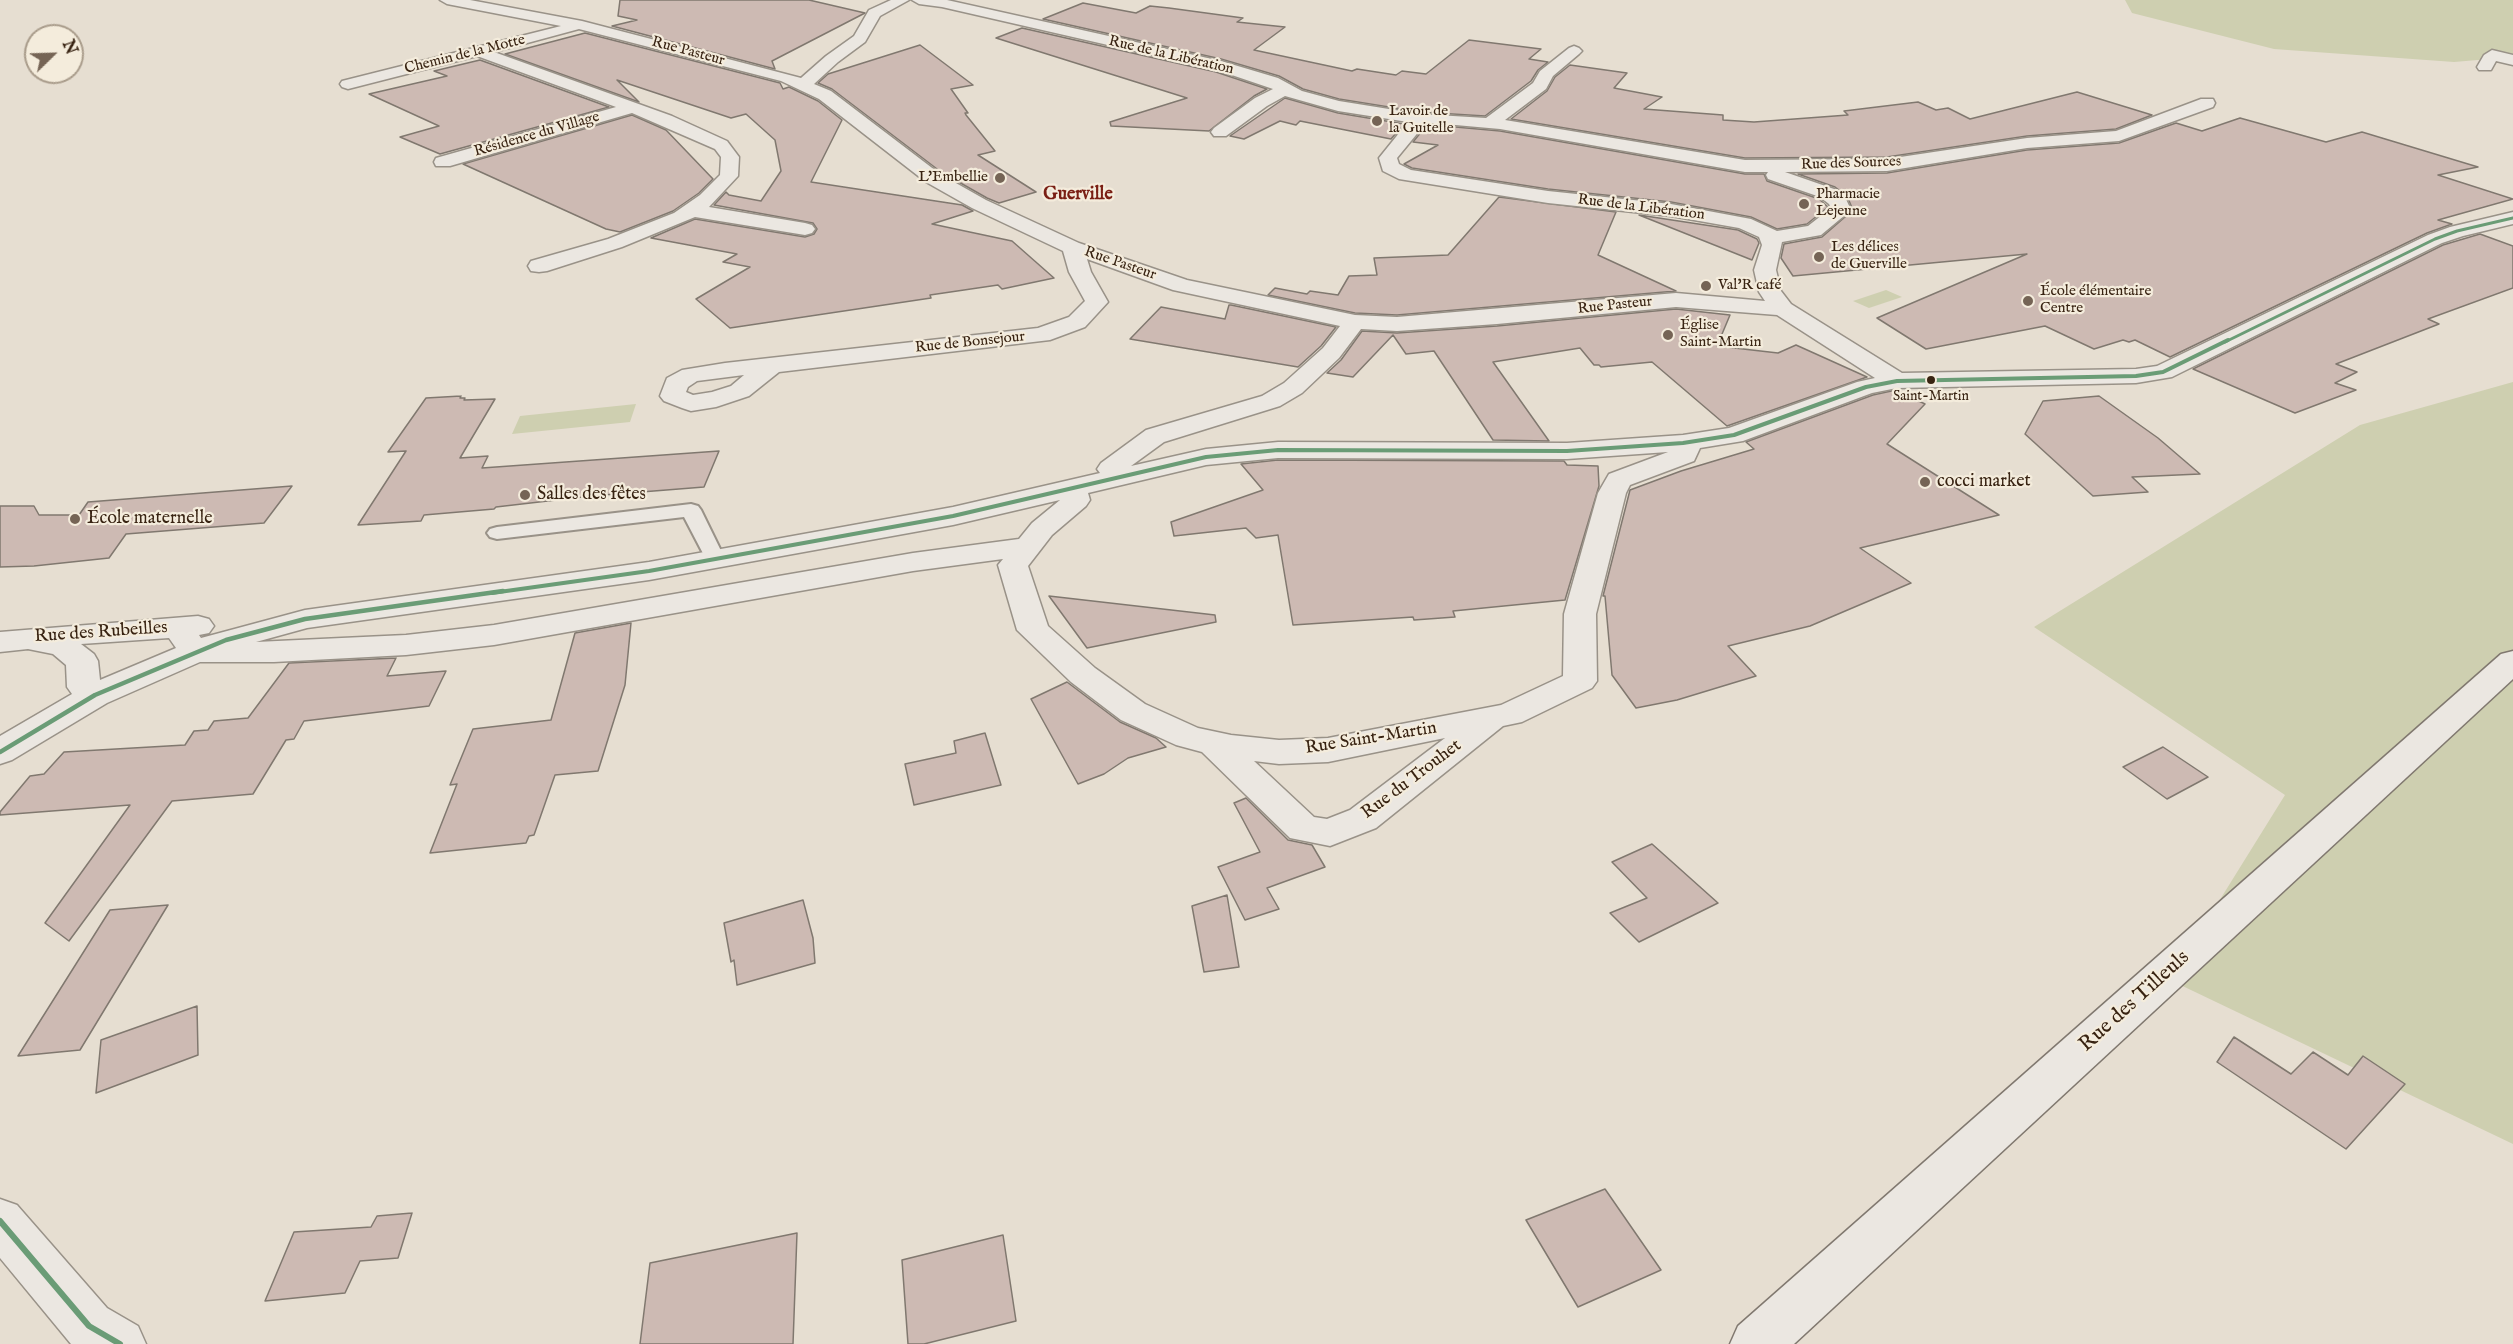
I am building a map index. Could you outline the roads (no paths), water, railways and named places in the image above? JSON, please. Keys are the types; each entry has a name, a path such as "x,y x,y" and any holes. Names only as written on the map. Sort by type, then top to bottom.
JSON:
{"street":[{"name":"Rue Pasteur","path":"447,0 582,25 787,78 825,95 933,178 979,204 1072,247 1181,285 1355,322 1397,324 1676,300 1783,309"},
{"path":"802,86 832,59 860,39 874,13 902,0"},
{"name":"Rue de la Libération","path":"919,0 975,10 1221,66 1272,81 1296,95 1338,106 1420,119 1490,123"},
{"path":"506,10 534,3"},
{"name":"Chemin de la Motte","path":"348,84 582,25"},
{"path":"1490,123 1540,86 1546,74 1574,51"},
{"name":"Résidence du Village","path":"481,52 721,144 730,157 729,176 707,199 681,217 615,243 538,266"},
{"path":"2485,67 2492,55 2513,60"},
{"path":"1220,132 1261,102 1285,89"},
{"name":"Rue des Sources","path":"1490,123 1745,166 1887,165 2028,143 2119,136 2207,103"},
{"name":"Résidence du Village","path":"442,162 632,108"},
{"name":"Rue de la Libération","path":"1420,119 1388,158 1390,167 1406,175 1548,197 1671,210 1744,223 1768,233 1770,238"},
{"path":"1745,166 1809,186 1838,201 1841,210 1814,231 1770,238 1772,245 1765,270 1770,292 1783,309 1897,381"},
{"path":"691,210 805,229"},
{"name":"Rue des Rubeilles","path":"12,641 186,640 305,619 649,571 953,516 1206,457 1278,450 1567,451 1683,443 1734,435 1866,387 1897,381 2136,376 2163,372 2435,239 2457,231 2513,218"},
{"name":"Rue de Bonsejour","path":"772,364 1042,335 1077,322 1097,302 1080,272 1072,247"},
{"path":"1117,477 1111,469 1134,449 1155,436 1271,401 1293,388 1331,353 1355,322"},
{"name":"Rue Saint-Martin","path":"1073,488 1076,500 1042,529 1013,566 1033,630 1083,675 1133,712 1188,737 1279,752 1328,750 1510,714 1580,681 1580,614 1612,492 1619,480 1685,455 1688,450 1683,443"},
{"path":"0,752 186,640 274,652 394,645 494,635 914,562 1029,546"},
{"name":"Rue des Rubeilles","path":"12,641 63,646 82,661 84,687 95,695"},
{"name":"Rue des Tilleuls","path":"1756,1344 2513,661"},
{"name":"Rue du Trouhet","path":"1214,743 1303,829 1330,833 1363,819 1496,717"},
{"path":"0,1221 88,1326 120,1344"}],"lane":[{"path":"497,533 691,510 715,559"}],"place":[{"name":"Lavoir de la Guitelle","path":"1377,121"},
{"name":"L'Embellie","path":"1000,178"},
{"name":"Pharmacie Lejeune","path":"1804,204"},
{"name":"Les délices de Guerville","path":"1819,257"},
{"name":"Val'R café","path":"1706,286"},
{"name":"École élémentaire Centre","path":"2028,301"},
{"name":"Église Saint-Martin","path":"1668,335"},
{"name":"Saint-Martin","path":"1931,380"},
{"name":"cocci market","path":"1925,482"},
{"name":"Salles des fêtes","path":"525,495"},
{"name":"École maternelle","path":"75,519"}],"district":[{"name":"Guerville","path":"1078,195"}]}
